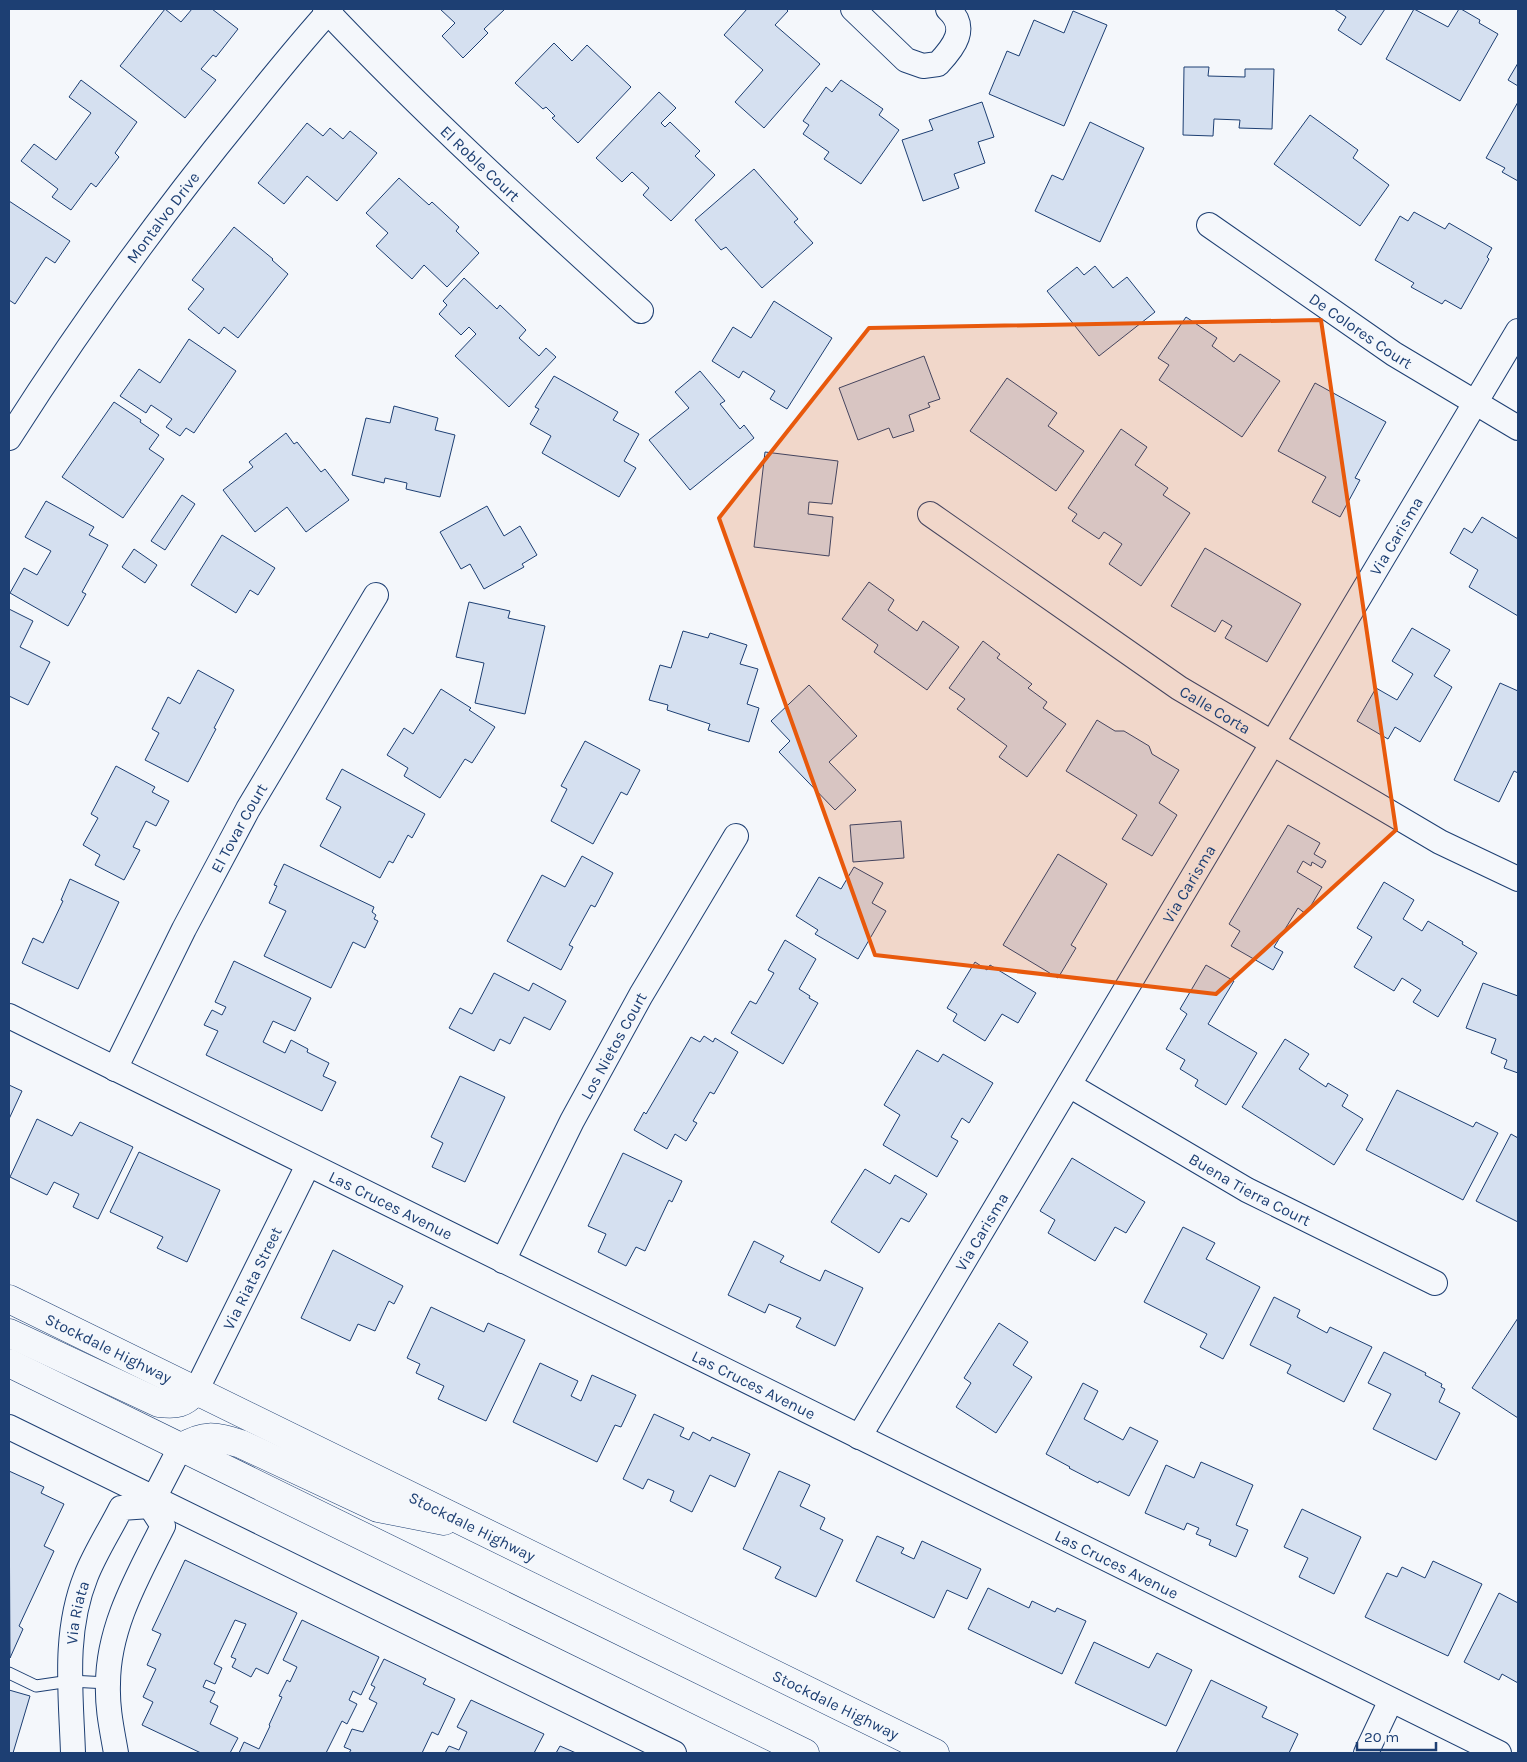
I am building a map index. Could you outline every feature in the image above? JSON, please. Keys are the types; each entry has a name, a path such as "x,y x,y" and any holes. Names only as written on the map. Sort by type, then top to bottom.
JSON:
{"main road":[{"name":"Stockdale Highway","path":"9,1298 935,1753"},
{"path":"9,1332 158,1403 174,1405 187,1400 196,1391"},
{"path":"9,1362 180,1448 805,1753"},
{"path":"180,1448 196,1438 224,1439 241,1444 378,1508 475,1526"}],"street":[{"path":"853,9 906,60 923,66 938,64 952,48 959,33 955,16 948,9"},
{"name":"El Roble Court","path":"328,10 438,123 641,311"},
{"name":"Montalvo Drive","path":"9,438 46,381 134,255 209,156 328,10"},
{"name":"De Colores Court","path":"1209,225 1394,354 1518,428"},
{"name":"Via Carisma","path":"859,1437 1518,331"},
{"name":"Calle Corta","path":"930,514 1179,688 1440,842 1518,880"},
{"name":"El Tovar Court","path":"115,1069 184,929 248,809 376,596"},
{"name":"Los Nietos Court","path":"503,1261 572,1121 636,1003 736,836"},
{"name":"Las Cruces Avenue","path":"9,1016 1499,1753"},
{"name":"Buena Tierra Court","path":"1069,1085 1247,1190 1435,1284"},
{"name":"Via Riata Street","path":"196,1391 308,1165"},
{"path":"9,1427 152,1502 674,1753"},
{"path":"152,1502 180,1448"},
{"path":"116,1753 109,1711 108,1683 113,1641 124,1605 163,1526 152,1502"},
{"name":"Via Riata","path":"73,1753 69,1653 75,1612 86,1575 121,1508 152,1502"},
{"path":"1366,1753 1391,1700"}],"lane":[{"path":"9,1673 36,1686 70,1681 108,1683"}],"highlighted area":[{"path":"1321,320 1396,830 1216,994 875,955 719,518 869,328"}],"building":[{"path":"165,9 181,22 192,9 212,9 238,29 216,57 213,55 201,69 216,80 185,118 120,66"},
{"path":"440,9 505,9 484,29 488,33 463,58 442,36 455,23"},
{"path":"747,9 786,9 788,11 775,25 820,64 764,128 735,102 763,70 724,35"},
{"path":"1334,9 1385,9 1361,45 1338,30 1346,17"},
{"path":"1414,9 1448,27 1459,9 1461,9 1480,20 1479,23 1498,34 1460,101 1386,59"},
{"path":"1073,11 1107,25 1064,126 989,94 1007,51 1019,56 1034,20 1064,33"},
{"path":"554,43 572,61 587,45 631,87 578,143 552,118 555,116 546,107 543,109 515,83"},
{"path":"1518,63 1518,86 1508,80"},
{"path":"1184,67 1209,67 1208,76 1245,77 1245,69 1274,69 1272,129 1239,128 1240,120 1214,119 1213,136 1183,135"},
{"path":"81,80 137,122 115,153 119,157 96,187 91,183 71,210 52,197 58,189 21,161 34,144 56,160 91,113 69,97"},
{"path":"841,80 883,109 879,115 899,130 861,184 824,159 829,152 803,134 809,125 803,121 826,87 832,92"},
{"path":"659,92 676,108 661,123 665,127 670,122 700,151 695,156 715,175 671,221 643,195 649,188 632,172 622,182 596,158"},
{"path":"982,102 994,137 978,142 985,163 954,174 959,188 923,201 902,140 933,130 929,120"},
{"path":"1518,102 1518,181 1502,172 1505,168 1486,158"},
{"path":"1310,115 1358,150 1353,158 1389,185 1360,226 1274,164"},
{"path":"1090,122 1144,148 1100,242 1035,211 1052,175 1063,180"},
{"path":"307,123 323,136 330,128 343,139 350,131 377,153 337,201 307,176 284,204 258,183"},
{"path":"754,169 798,219 794,222 813,243 762,288 726,247 721,250 695,220"},
{"path":"399,178 429,205 432,202 459,227 456,231 479,253 447,287 424,265 412,279 376,246 388,233 366,213"},
{"path":"9,201 70,241 55,263 46,257 15,304 9,300"},
{"path":"1414,212 1445,229 1449,223 1492,248 1487,257 1489,259 1461,309 1445,300 1442,304 1411,287 1414,283 1375,260 1400,216 1408,221"},
{"path":"234,227 288,274 238,338 224,327 219,334 188,309 204,289 192,280"},
{"path":"1095,266 1113,288 1127,277 1155,312 1099,356 1047,291 1077,267 1084,275"},
{"path":"464,278 497,309 500,305 526,330 519,338 539,356 546,348 556,357 509,407 455,356 476,334 469,327 461,335 439,314 447,305 443,301"},
{"path":"774,301 832,338 787,409 770,399 775,391 743,371 739,378 712,361 733,327 751,338"},
{"path":"1186,317 1217,338 1212,346 1234,362 1240,354 1280,381 1242,437 1159,380 1169,365 1158,358"},
{"path":"189,339 236,371 194,433 186,428 180,436 166,427 172,419 151,405 146,413 120,396 139,369 160,383"},
{"path":"924,356 940,399 928,403 930,407 909,415 914,431 893,438 889,428 858,440 839,388"},
{"path":"700,371 725,401 720,404 740,429 744,425 754,438 690,490 649,440 689,408 675,392"},
{"path":"554,376 618,412 613,420 639,434 624,461 636,468 619,497 542,453 551,436 530,424 539,409 535,407"},
{"path":"1007,378 1057,413 1048,426 1084,451 1056,491 970,431"},
{"path":"1315,383 1386,422 1355,478 1360,480 1340,517 1312,502 1326,477 1278,451"},
{"path":"114,402 159,435 149,449 164,459 123,518 62,477"},
{"path":"394,406 438,418 435,430 455,435 440,497 406,489 407,483 385,478 384,483 352,475 366,418 390,423"},
{"path":"1121,429 1147,447 1135,465 1168,488 1163,495 1190,513 1141,586 1109,564 1122,544 1104,532 1099,539 1072,521 1077,514 1068,508"},
{"path":"286,433 294,444 297,442 321,472 325,469 349,500 306,532 287,507 255,532 223,490 253,467 249,462"},
{"path":"765,452 838,461 832,504 809,502 808,514 833,517 829,556 754,547"},
{"path":"182,495 195,504 165,550 151,541"},
{"path":"46,501 94,527 89,535 108,545 82,592 86,594 68,626 10,593 24,568 37,575 51,551 25,537"},
{"path":"487,506 504,536 520,526 537,555 522,564 524,567 484,589 470,564 461,569 440,532"},
{"path":"1482,517 1518,539 1518,616 1469,587 1478,570 1450,553 1464,528 1472,533"},
{"path":"222,535 275,568 258,595 250,590 236,613 191,585"},
{"path":"1205,548 1301,604 1267,662 1225,638 1232,626 1222,620 1215,632 1171,606"},
{"path":"134,549 157,565 145,583 122,567"},
{"path":"869,582 894,600 888,610 917,631 923,621 959,647 927,690 874,652 878,645 842,619"},
{"path":"469,602 510,611 508,618 545,626 525,714 475,703 484,663 456,657"},
{"path":"9,609 33,621 20,647 50,662 28,705 9,696"},
{"path":"1412,628 1450,650 1434,676 1452,687 1420,742 1395,727 1388,739 1357,721 1376,688 1397,700 1413,674 1392,661"},
{"path":"683,631 708,638 710,633 747,645 740,664 758,669 747,704 759,708 749,742 708,730 710,724 667,710 668,705 649,700 660,665 671,668"},
{"path":"983,641 1000,654 997,658 1032,684 1028,688 1047,702 1043,708 1066,724 1027,777 999,757 1007,746 957,709 965,699 949,688"},
{"path":"198,670 234,690 188,782 145,760 159,733 152,729 168,697 180,704"},
{"path":"1500,683 1518,691 1518,773 1514,771 1499,802 1454,780"},
{"path":"809,685 857,736 829,762 856,790 835,810 779,752 790,741 771,721"},
{"path":"441,689 471,708 469,710 495,727 472,763 465,759 440,798 404,776 408,768 387,755 404,728 413,734"},
{"path":"1097,720 1115,731 1124,731 1149,746 1152,754 1179,770 1159,803 1177,815 1152,856 1122,839 1137,815 1066,771"},
{"path":"585,741 640,770 627,795 621,792 593,844 551,821 567,789 561,786"},
{"path":"116,766 155,787 152,792 169,801 156,826 146,821 133,847 140,850 124,880 95,865 100,855 83,845 98,818 91,814"},
{"path":"342,769 425,814 412,838 408,835 393,863 389,861 380,878 320,846 341,807 326,799"},
{"path":"901,821 904,858 853,862 850,825"},
{"path":"1288,825 1320,843 1314,854 1326,861 1322,868 1312,862 1311,866 1303,861 1297,872 1322,887 1306,914 1298,908 1274,947 1283,952 1273,970 1231,946 1240,931 1229,924"},
{"path":"1058,854 1107,884 1071,945 1076,948 1058,978 1003,945"},
{"path":"582,856 613,873 595,907 591,905 569,945 573,947 561,970 507,941 542,875 565,887"},
{"path":"284,864 374,907 372,912 376,915 374,919 378,921 365,948 353,942 331,988 264,956 286,911 269,903 277,886 274,885"},
{"path":"854,867 883,883 872,903 886,911 858,959 815,934 818,930 796,916 819,877 841,889"},
{"path":"70,879 119,902 78,989 22,963 33,938 43,943 63,901 61,900"},
{"path":"1384,882 1414,900 1403,919 1422,931 1428,921 1463,942 1462,944 1477,953 1438,1017 1413,1002 1421,990 1402,978 1394,991 1354,967 1372,937 1357,928"},
{"path":"785,940 816,959 799,989 818,1003 783,1064 731,1033 750,1001 756,1004 774,973 768,970"},
{"path":"234,961 311,998 295,1031 273,1021 263,1042 285,1053 291,1040 308,1049 307,1052 329,1063 323,1076 336,1082 322,1111 206,1055 218,1031 204,1025 212,1010 222,1015 226,1007 215,1002"},
{"path":"975,962 987,970 990,965 1036,993 1018,1023 1002,1014 985,1041 953,1021 957,1014 947,1008"},
{"path":"1206,965 1234,981 1208,1024 1257,1053 1226,1105 1195,1086 1198,1080 1180,1069 1185,1060 1166,1049 1187,1014 1180,1009"},
{"path":"494,973 529,991 533,983 566,1001 550,1030 524,1017 510,1044 500,1039 494,1051 449,1028 460,1008 472,1014"},
{"path":"1483,983 1518,996 1518,1073 1504,1068 1507,1060 1491,1053 1496,1039 1466,1028"},
{"path":"704,1036 713,1042 715,1038 738,1052 714,1094 710,1092 693,1121 697,1123 686,1141 675,1134 667,1149 634,1130 644,1112 646,1114 691,1037 700,1042"},
{"path":"1285,1039 1309,1054 1299,1069 1326,1087 1328,1083 1348,1095 1342,1106 1363,1119 1334,1165 1242,1107"},
{"path":"917,1050 938,1062 943,1054 993,1083 969,1123 962,1118 951,1137 958,1141 937,1177 883,1145 900,1115 884,1105"},
{"path":"460,1076 505,1097 465,1182 432,1167 443,1143 431,1137"},
{"path":"9,1085 22,1091 9,1119"},
{"path":"1397,1090 1473,1127 1476,1122 1498,1133 1463,1200 1366,1150"},
{"path":"37,1119 72,1136 80,1122 133,1147 98,1219 73,1207 79,1194 54,1182 47,1195 10,1177"},
{"path":"1511,1134 1518,1138 1518,1222 1476,1201"},
{"path":"139,1152 220,1190 187,1262 157,1248 163,1237 110,1212"},
{"path":"623,1153 682,1181 672,1202 669,1200 645,1251 636,1247 626,1266 598,1252 606,1234 588,1226"},
{"path":"1072,1158 1145,1202 1126,1233 1115,1227 1095,1261 1048,1233 1055,1220 1040,1211"},
{"path":"865,1169 890,1184 895,1175 927,1194 909,1222 901,1218 879,1253 831,1222"},
{"path":"1183,1227 1215,1243 1206,1259 1260,1287 1223,1359 1200,1347 1207,1334 1144,1302"},
{"path":"754,1241 784,1256 780,1262 820,1281 825,1270 863,1288 835,1346 796,1327 801,1318 769,1304 765,1313 728,1295"},
{"path":"333,1250 403,1286 394,1304 389,1301 375,1331 358,1324 350,1341 301,1318"},
{"path":"1274,1297 1300,1310 1297,1317 1327,1333 1330,1327 1372,1347 1344,1402 1287,1373 1291,1365 1250,1345"},
{"path":"431,1307 484,1332 488,1323 525,1340 486,1421 438,1399 444,1386 416,1373 420,1364 407,1358"},
{"path":"1518,1318 1518,1418 1472,1388"},
{"path":"999,1323 1028,1342 1013,1365 1032,1377 996,1433 956,1407 971,1383 964,1378"},
{"path":"1384,1352 1426,1373 1425,1375 1442,1384 1441,1387 1445,1389 1439,1402 1460,1413 1436,1460 1373,1429 1391,1394 1368,1383"},
{"path":"540,1363 578,1381 571,1396 581,1401 592,1375 636,1395 621,1427 615,1425 597,1462 513,1422"},
{"path":"1083,1383 1098,1391 1084,1419 1123,1440 1130,1427 1158,1441 1129,1496 1099,1481 1098,1483 1046,1454"},
{"path":"654,1414 684,1428 680,1436 689,1440 693,1432 710,1441 712,1437 750,1454 735,1487 710,1475 692,1512 670,1501 674,1491 648,1479 643,1489 623,1479"},
{"path":"1201,1462 1253,1485 1236,1525 1248,1530 1236,1557 1209,1545 1211,1540 1196,1534 1199,1528 1187,1523 1184,1530 1145,1513 1166,1465 1194,1478"},
{"path":"9,1471 44,1487 41,1493 64,1504 44,1546 54,1551 19,1626 23,1629 10,1658"},
{"path":"779,1471 810,1485 800,1506 825,1518 820,1529 843,1540 816,1597 775,1578 781,1567 743,1549"},
{"path":"1302,1509 1361,1537 1334,1594 1299,1577 1308,1558 1284,1547"},
{"path":"877,1536 904,1548 901,1553 914,1559 922,1541 981,1569 967,1599 947,1590 934,1618 856,1581"},
{"path":"185,1560 297,1613 268,1674 256,1668 251,1677 232,1667 236,1659 231,1657 246,1624 235,1620 214,1664 222,1668 215,1684 206,1680 203,1687 215,1692 210,1702 218,1706 210,1724 238,1738 230,1753 201,1753 142,1725 153,1702 143,1697 156,1669 147,1665 161,1634 152,1630"},
{"path":"1433,1561 1482,1584 1448,1656 1365,1617 1387,1573 1397,1577 1402,1567 1425,1578"},
{"path":"988,1588 1029,1608 1032,1601 1055,1612 1057,1608 1086,1621 1062,1674 968,1629"},
{"path":"1499,1593 1518,1603 1518,1683 1502,1674 1499,1680 1464,1662"},
{"path":"302,1620 379,1657 361,1695 353,1691 349,1700 357,1704 347,1724 342,1721 326,1753 239,1753 244,1742 259,1749 270,1726 282,1697 279,1696 287,1680 290,1682 297,1667 283,1660"},
{"path":"1094,1642 1149,1668 1157,1653 1192,1670 1166,1726 1075,1683"},
{"path":"384,1659 426,1679 423,1684 455,1699 438,1735 432,1732 422,1753 349,1753 351,1750 344,1747 352,1729 363,1732 377,1703 369,1699 375,1687 371,1685"},
{"path":"1211,1680 1267,1707 1262,1717 1298,1734 1289,1753 1176,1753"},
{"path":"9,1690 30,1696 13,1753 9,1753"},
{"path":"471,1700 544,1734 534,1753 445,1753 449,1746 459,1750 467,1732 457,1727"},
{"path":"560,1746 576,1753 556,1753"}]}
